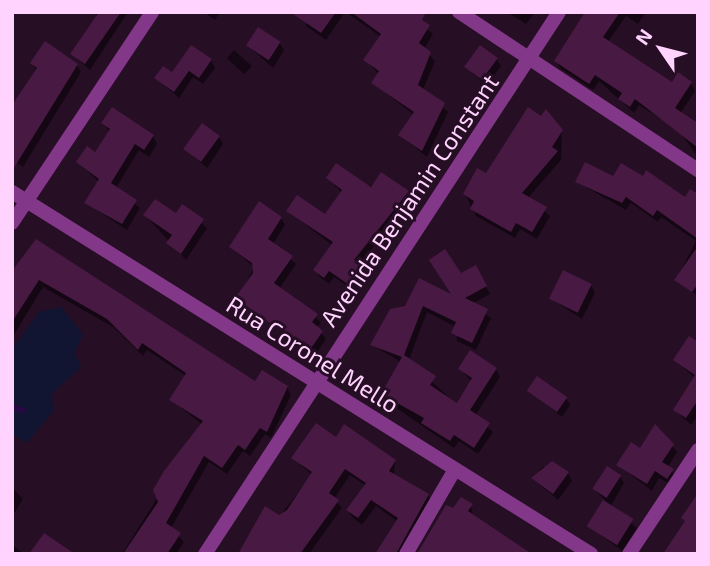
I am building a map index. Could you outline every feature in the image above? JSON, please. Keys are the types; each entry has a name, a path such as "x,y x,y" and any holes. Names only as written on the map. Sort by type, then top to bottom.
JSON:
{"street":[{"path":"12,223 152,12"},
{"path":"459,12 698,170"},
{"name":"Avenida Benjamin Constant","path":"205,554 559,12"},
{"name":"Rua Coronel Mello","path":"12,192 591,554"},
{"path":"629,554 698,450"},
{"path":"406,554 455,469"}],"shaded area":[{"path":"61,307 83,334 75,353 81,367 51,395 54,410 27,443 12,434 12,349 39,312"}],"building":[{"path":"99,12 121,12 85,64 70,54"},
{"path":"290,12 336,12 321,33"},
{"path":"351,12 426,12 422,20 430,25 419,43 431,52 418,85 445,103 422,151 398,135 414,112 371,83 379,71 363,60 381,34"},
{"path":"585,12 620,12 603,37 672,82 678,72 692,82 675,108 698,123 698,148 635,99 630,107 618,99 622,93 595,75 589,84 554,61"},
{"path":"258,27 281,42 269,60 246,45"},
{"path":"45,41 78,64 12,171 12,105 37,68 30,63"},
{"path":"191,45 212,59 199,78 189,71 174,92 154,78 163,66 172,72"},
{"path":"480,45 498,58 482,80 464,67"},
{"path":"112,107 154,135 144,150 135,144 111,183 137,200 122,224 84,203 99,179 76,162 87,146 95,152 110,129 101,123"},
{"path":"528,107 541,116 546,109 563,130 552,147 558,151 522,193 547,207 532,232 516,223 511,232 470,209 474,201 463,194 477,168 486,173"},
{"path":"202,123 220,136 201,162 183,149"},
{"path":"585,162 613,176 621,163 643,176 646,170 685,197 690,189 698,194 698,239 657,210 653,216 626,197 622,203 575,182"},
{"path":"336,163 371,187 381,172 409,191 354,260 366,268 352,287 329,271 324,278 313,270 333,242 286,211 297,195 325,214 342,190 326,178"},
{"path":"155,199 176,213 182,204 204,219 181,254 166,243 172,235 143,215"},
{"path":"259,201 282,217 268,239 293,256 274,283 318,314 312,322 323,331 309,351 235,298 253,273 252,263 229,247"},
{"path":"36,239 255,381 262,370 288,386 267,432 260,428 245,450 238,445 222,468 204,456 166,523 181,533 167,554 123,554 158,502 153,490 164,471 203,421 169,400 186,373 142,343 138,350 107,319 39,280 12,322 12,271"},
{"path":"698,246 698,284 692,292 674,280"},
{"path":"445,249 461,273 476,265 487,286 465,298 488,309 472,343 451,333 456,322 423,306 404,355 436,376 430,385 457,403 472,378 458,369 470,350 497,368 470,410 490,423 474,448 454,435 450,441 421,423 424,418 381,394 402,357 370,345 390,309 405,306 419,278 451,294 429,260"},
{"path":"563,270 592,284 578,313 549,299"},
{"path":"689,336 698,342 698,400 686,418 673,410 695,375 673,360"},
{"path":"537,376 567,397 557,412 527,391"},
{"path":"316,423 336,437 344,424 396,460 389,471 429,494 396,554 375,554 398,518 371,500 358,518 346,510 366,483 345,469 329,493 339,500 300,554 238,554 265,506 279,515 287,510 312,472 291,458"},
{"path":"655,424 674,444 662,462 674,469 667,479 655,471 647,484 616,465 631,442 640,448"},
{"path":"552,461 569,472 553,494 531,478"},
{"path":"607,466 621,475 607,498 592,489"},
{"path":"698,493 698,554 663,554 685,521 681,518"},
{"path":"461,497 473,504 468,511 532,554 417,554 446,505 453,508"},
{"path":"603,500 634,519 617,545 587,526"},
{"path":"44,533 75,554 29,554"}],"waterway":[{"path":"12,406 22,410"}]}
